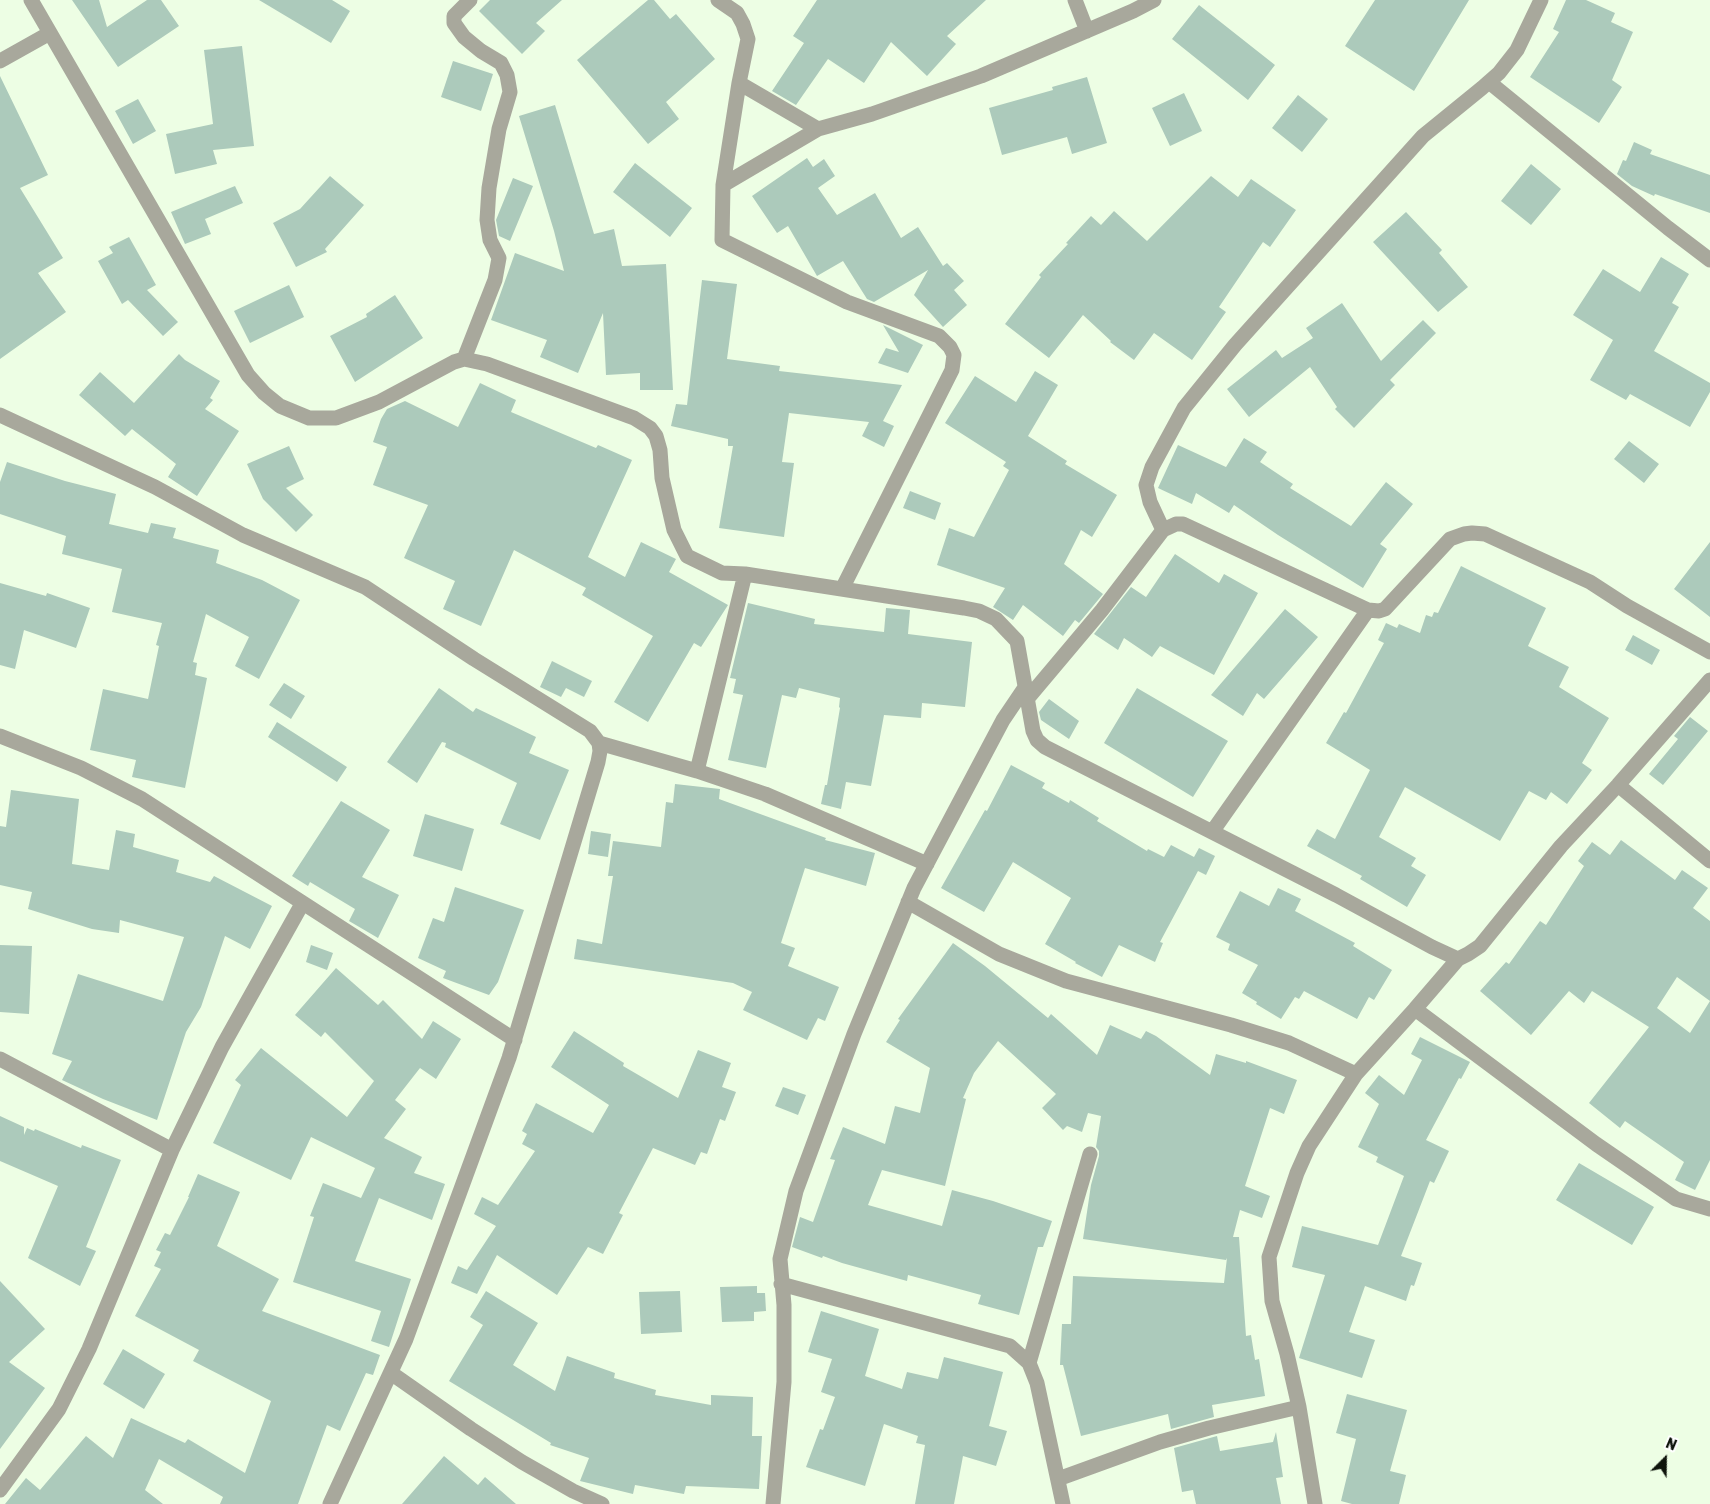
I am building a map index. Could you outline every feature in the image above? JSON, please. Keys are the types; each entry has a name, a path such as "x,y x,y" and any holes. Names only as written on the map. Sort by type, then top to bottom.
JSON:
{"street":[{"path":"30,0 248,375 280,406 309,418 336,418 379,402 454,362 464,360 487,364 634,418 650,428 656,436 660,450 662,478 674,530 687,556 722,573 745,574 842,588 979,611 996,619 1017,641 1033,731 1037,740 1045,747 1336,895 1432,947 1458,958"},
{"path":"464,360 495,280 498,266 499,258 490,240 486,220 489,188 500,129 510,92 507,75 501,63 481,51 464,37 454,23 454,16 470,0"},
{"path":"718,0 737,13 748,39 723,185 722,240 847,302 939,336 950,347 954,355 952,370 842,588"},
{"path":"1076,0 1087,31"},
{"path":"723,185 818,129 872,114 981,76 1133,11 1154,0"},
{"path":"1164,530 1150,502 1146,485 1152,467 1184,408 1235,345 1423,136 1499,73 1517,50 1541,0"},
{"path":"0,61 50,33"},
{"path":"1489,82 1660,222 1710,260"},
{"path":"739,83 818,129"},
{"path":"0,415 155,487 243,534 365,587 474,659 590,731 599,743 598,762 515,1040 406,1339 330,1504"},
{"path":"773,1504 784,1382 784,1305 780,1259 796,1192 854,1034 908,902 1003,720 1102,610 1164,530 1171,525 1183,524 1368,610 1379,611 1385,609 1450,539 1464,534 1484,534 1590,582 1627,606 1710,652"},
{"path":"697,771 745,574"},
{"path":"1212,832 1368,610"},
{"path":"1315,1504 1299,1407 1272,1301 1269,1257 1297,1173 1309,1146 1356,1074 1416,1009 1458,958 1480,946 1561,846 1618,785 1710,680"},
{"path":"0,736 81,768 142,800 515,1040"},
{"path":"599,743 697,771 765,794 927,864"},
{"path":"1618,785 1710,861"},
{"path":"908,902 999,954 1066,981 1231,1025 1289,1043 1356,1074"},
{"path":"0,1490 59,1409 89,1349 172,1150 222,1047 302,904"},
{"path":"1416,1009 1596,1144 1676,1200 1710,1209"},
{"path":"0,1060 172,1150"},
{"path":"1030,1364 1090,1154"},
{"path":"782,1284 1010,1346 1030,1364 1037,1383 1064,1504"},
{"path":"391,1373 471,1430 522,1462 602,1504"},
{"path":"1058,1479 1160,1442 1209,1428 1299,1407"}],"building":[{"path":"72,0 99,0 107,27 147,0 161,0 179,26 118,67"},
{"path":"259,0 332,0 350,11 331,43"},
{"path":"490,0 562,0 536,23 545,31 522,54 479,11"},
{"path":"648,0 654,0 670,19 676,14 715,59 666,102 679,119 648,144 577,60"},
{"path":"817,0 986,0 947,36 956,44 927,76 891,42 864,83 828,59 796,105 772,91 804,43 793,36"},
{"path":"1375,0 1469,0 1414,91 1345,46"},
{"path":"1566,0 1586,0 1615,13 1611,22 1633,32 1612,80 1622,87 1599,123 1530,77 1559,32 1553,29"},
{"path":"1199,5 1275,65 1248,100 1172,39"},
{"path":"242,46 254,146 213,150 217,164 175,174 166,134 213,124 204,50"},
{"path":"453,61 493,74 481,111 441,97"},
{"path":"0,76 48,175 20,188 63,258 38,273 66,312 0,359"},
{"path":"1087,77 1107,143 1072,154 1067,137 1002,155 989,108 1053,90 1052,87"},
{"path":"1184,93 1202,131 1170,146 1152,108"},
{"path":"1298,95 1328,119 1302,152 1272,128"},
{"path":"138,99 156,131 133,144 115,111"},
{"path":"555,105 594,234 614,229 622,266 666,264 673,390 640,390 640,373 606,375 603,313 578,373 540,357 547,340 491,320 515,253 564,271 554,231 519,116"},
{"path":"1634,142 1652,150 1650,154 1710,175 1710,213 1655,194 1654,196 1632,186 1617,174 1623,160 1626,161"},
{"path":"807,158 813,167 824,159 835,176 818,188 837,215 875,193 901,238 918,227 943,266 947,263 964,281 954,290 967,305 943,327 914,295 928,270 874,302 867,299 843,261 817,276 788,226 777,233 752,196"},
{"path":"635,163 692,208 670,237 613,192"},
{"path":"1531,164 1561,189 1531,225 1501,201"},
{"path":"330,176 364,205 325,249 327,252 296,267 273,223 300,209"},
{"path":"1211,176 1238,197 1251,179 1296,210 1270,247 1263,242 1219,307 1226,312 1192,360 1154,333 1134,360 1110,342 1083,315 1049,358 1005,324 1041,277 1039,275 1091,216 1101,225 1114,211 1147,241"},
{"path":"513,178 533,186 510,241 499,236 496,220"},
{"path":"235,186 243,203 205,219 211,234 185,244 171,212"},
{"path":"1406,212 1442,250 1439,253 1468,287 1438,312 1373,242"},
{"path":"129,237 156,285 147,290 178,322 163,336 128,300 122,304 98,261 113,253 109,247"},
{"path":"1661,257 1689,274 1672,303 1679,307 1654,351 1710,383 1710,392 1690,427 1630,394 1626,400 1590,380 1613,340 1573,315 1603,269 1640,292"},
{"path":"702,280 737,284 727,359 780,366 779,371 902,385 883,421 894,426 884,447 862,436 869,422 789,413 782,462 794,463 784,537 719,528 733,446 728,446 728,439 671,426 676,404 687,405"},
{"path":"289,285 304,317 250,343 234,311"},
{"path":"395,295 423,338 355,382 330,336 367,317 366,314"},
{"path":"1342,303 1381,361 1423,320 1436,333 1390,380 1395,385 1354,428 1335,409 1337,407 1310,367 1249,417 1227,389 1276,350 1282,358 1313,338 1306,328"},
{"path":"883,325 923,345 908,373 878,363 886,348 899,352"},
{"path":"179,354 185,360 220,381 210,398 213,400 205,409 239,431 197,496 168,477 176,464 132,429 125,436 79,395 100,372 134,403"},
{"path":"1035,371 1058,385 1028,436 1067,461 1065,464 1117,495 1092,537 1081,530 1064,564 1103,594 1079,623 1075,620 1063,636 1023,605 1013,620 993,607 1005,588 937,565 949,528 974,537 1009,470 1003,466 1006,462 945,423 975,376 1016,402"},
{"path":"480,383 516,400 511,412 596,448 598,445 632,460 588,557 625,577 641,542 676,559 669,572 728,605 701,647 694,643 648,722 614,702 653,636 582,595 586,588 514,550 481,626 443,609 455,581 404,558 428,505 373,485 387,447 373,442 381,419 387,409 405,401 458,427"},
{"path":"1244,438 1267,452 1260,462 1293,484 1290,488 1351,526 1386,482 1413,504 1380,544 1387,549 1363,588 1234,505 1229,513 1196,493 1192,504 1158,488 1178,445 1226,467"},
{"path":"1629,441 1659,464 1644,483 1614,459"},
{"path":"289,446 304,479 286,488 313,515 296,532 263,499 247,464"},
{"path":"7,462 65,481 116,494 109,524 148,533 151,523 176,528 173,538 219,550 216,563 262,580 300,600 259,679 235,666 249,637 206,614 193,662 197,663 195,675 207,678 185,788 132,777 136,760 90,750 103,689 148,699 159,646 156,645 162,623 112,612 122,569 62,554 66,536 0,514 0,482"},
{"path":"910,491 941,503 935,520 903,508"},
{"path":"1710,542 1710,617 1674,589"},
{"path":"1175,554 1219,583 1224,574 1258,593 1214,675 1160,646 1152,657 1124,638 1118,650 1094,634 1131,587 1146,597"},
{"path":"1461,566 1546,608 1528,646 1569,667 1559,687 1609,718 1582,763 1592,770 1567,804 1551,792 1546,800 1529,791 1500,841 1405,787 1379,837 1416,858 1411,866 1426,875 1407,907 1360,879 1362,876 1307,846 1317,829 1335,839 1370,770 1326,743 1344,712 1346,713 1384,643 1378,640 1386,623 1397,628 1399,624 1420,633 1426,615 1432,617 1434,612 1438,613"},
{"path":"0,583 46,596 47,593 90,608 76,648 24,630 15,669 0,665"},
{"path":"748,603 815,619 814,624 884,632 886,608 910,610 908,634 972,642 965,707 922,703 921,718 884,715 871,786 846,782 841,809 821,804 825,785 827,785 840,698 799,688 796,698 782,695 766,768 728,760 743,695 733,693 736,679 730,678"},
{"path":"1285,609 1318,637 1264,699 1257,693 1243,716 1211,695"},
{"path":"1633,635 1660,650 1652,665 1625,650"},
{"path":"552,661 592,681 584,697 566,688 561,697 540,687"},
{"path":"284,683 305,696 291,719 269,705"},
{"path":"439,688 473,712 476,708 536,737 529,753 569,770 540,840 500,824 517,783 445,747 446,743 442,742 417,783 387,762"},
{"path":"1137,688 1228,741 1193,797 1104,743"},
{"path":"1049,699 1079,721 1069,739 1041,720 1039,712"},
{"path":"1690,717 1708,731 1663,785 1649,774 1678,739 1674,736"},
{"path":"277,722 347,767 337,782 268,737"},
{"path":"1011,765 1045,783 1042,788 1069,803 1070,800 1099,818 1097,821 1147,851 1148,849 1164,857 1171,845 1194,857 1199,848 1215,856 1206,875 1198,871 1160,942 1163,943 1155,962 1119,945 1102,977 1045,944 1071,898 1013,862 984,912 941,888 985,810 987,811"},
{"path":"675,784 720,789 719,799 826,838 825,840 875,853 866,886 805,868 781,943 795,948 788,966 839,987 825,1021 818,1018 807,1040 743,1010 752,992 733,983 574,959 577,939 602,944 613,876 608,876 613,841 661,847 666,802 673,803"},
{"path":"11,790 79,799 72,864 109,870 116,830 135,834 133,847 179,860 176,872 210,882 214,876 272,906 250,949 225,936 201,1007 186,1032 157,1120 103,1099 62,1080 72,1061 52,1054 78,974 163,1001 184,937 120,920 119,933 92,929 28,909 32,892 0,885 0,826 6,827"},
{"path":"341,801 390,830 362,877 399,895 378,938 349,921 355,909 310,882 308,886 292,876"},
{"path":"425,814 474,829 462,871 413,856"},
{"path":"591,831 611,834 608,857 588,854"},
{"path":"1621,840 1675,880 1682,870 1708,888 1693,908 1710,921 1710,1001 1710,1160 1695,1190 1675,1180 1684,1162 1625,1121 1620,1128 1589,1103 1649,1027 1592,991 1584,1003 1569,991 1531,1035 1480,991 1506,962 1509,964 1540,921 1546,925 1584,866 1578,861 1592,842 1610,855","holes":["1677,977 1710,1001 1690,1033 1657,1008"]},
{"path":"455,887 524,910 498,982 489,995 443,978 446,971 418,958 433,918 444,922"},
{"path":"1278,888 1301,899 1295,911 1355,943 1353,946 1392,970 1374,1000 1369,997 1357,1019 1304,991 1299,999 1295,997 1281,1019 1242,993 1258,965 1228,950 1230,944 1216,937 1240,891 1269,906"},
{"path":"953,943 985,966 1048,1018 1051,1014 1097,1055 1110,1025 1141,1039 1146,1031 1156,1036 1210,1075 1216,1054 1246,1063 1246,1061 1297,1080 1284,1114 1270,1108 1245,1186 1270,1196 1262,1218 1240,1210 1233,1237 1239,1237 1246,1336 1251,1335 1255,1360 1259,1359 1265,1396 1212,1405 1214,1417 1171,1429 1168,1414 1081,1436 1063,1365 1060,1365 1062,1324 1071,1324 1073,1276 1224,1283 1227,1258 1226,1260 1083,1239 1091,1185 1099,1156 1099,1151 1096,1147 1101,1116 1088,1113 1082,1132 1067,1126 1063,1130 1042,1108 1056,1094 998,1041 974,1073 963,1098 966,1099 945,1186 882,1170 868,1205 942,1226 952,1190 993,1201 1052,1221 1043,1247 1038,1247 1019,1315 978,1304 981,1295 908,1275 907,1281 823,1256 822,1258 792,1247 800,1217 813,1222 835,1160 830,1159 843,1127 885,1144 895,1106 920,1113 930,1068 886,1042 900,1020 898,1019"},
{"path":"0,945 32,946 29,1014 0,1012"},
{"path":"311,945 333,953 327,970 306,962"},
{"path":"336,968 378,1005 383,1000 422,1039 433,1021 461,1039 436,1079 420,1068 395,1100 406,1109 384,1138 422,1157 414,1173 445,1184 432,1220 379,1198 355,1261 411,1279 389,1347 371,1341 381,1311 293,1282 314,1217 310,1216 323,1183 361,1198 375,1168 311,1137 291,1180 213,1143 241,1085 235,1080 261,1048 347,1117 374,1081 325,1032 321,1037 295,1015"},
{"path":"574,1031 624,1063 623,1066 678,1098 698,1050 731,1063 722,1087 736,1092 725,1121 720,1119 707,1154 701,1152 695,1165 653,1148 619,1213 623,1215 603,1254 588,1247 557,1295 497,1255 477,1294 451,1283 458,1266 467,1270 496,1226 474,1214 482,1197 498,1205 535,1151 522,1144 527,1134 522,1131 536,1103 593,1133 609,1105 551,1067"},
{"path":"1420,1037 1470,1062 1461,1079 1459,1078 1426,1140 1449,1151 1434,1183 1430,1181 1401,1256 1422,1263 1414,1286 1411,1285 1406,1301 1365,1286 1349,1332 1375,1340 1362,1378 1299,1358 1325,1275 1292,1267 1302,1226 1378,1245 1404,1176 1376,1162 1378,1157 1358,1147 1379,1104 1365,1093 1379,1075 1404,1095 1422,1060 1411,1054"},
{"path":"783,1087 806,1095 798,1115 775,1106"},
{"path":"0,1116 24,1127 24,1135 27,1128 34,1131 35,1129 81,1148 82,1145 121,1160 86,1247 96,1251 80,1286 28,1258 58,1186 0,1161"},
{"path":"1579,1163 1654,1207 1632,1245 1556,1200"},
{"path":"198,1174 240,1192 217,1246 279,1279 262,1311 380,1355 373,1375 366,1373 340,1431 327,1425 298,1504 220,1504 223,1497 159,1459 145,1490 163,1504 5,1504 26,1478 40,1490 86,1436 113,1458 131,1418 185,1443 188,1439 245,1473 271,1401 193,1361 199,1350 135,1316 161,1269 154,1266 161,1252 156,1250 165,1233 170,1235"},
{"path":"0,1281 45,1329 9,1362 45,1388 0,1449"},
{"path":"757,1286 757,1293 765,1293 766,1311 754,1312 754,1321 722,1322 720,1287"},
{"path":"486,1291 538,1323 513,1365 555,1391 567,1356 615,1373 614,1378 656,1390 655,1395 711,1405 711,1395 753,1397 752,1436 762,1436 759,1489 686,1486 684,1494 635,1485 633,1494 580,1481 589,1458 550,1445 551,1443 449,1381 483,1325 470,1317"},
{"path":"680,1291 682,1332 641,1334 639,1292"},
{"path":"821,1311 879,1329 865,1376 902,1389 907,1372 938,1379 944,1357 1003,1372 989,1426 1007,1431 996,1466 963,1456 954,1504 915,1504 925,1445 916,1443 918,1436 884,1424 865,1486 806,1467 820,1429 823,1430 835,1397 821,1392 832,1359 808,1352"},
{"path":"123,1349 165,1374 144,1409 103,1384"},
{"path":"1347,1394 1407,1410 1390,1471 1406,1475 1399,1504 1352,1504 1341,1501 1356,1439 1336,1433"},
{"path":"1276,1432 1283,1477 1276,1478 1281,1504 1196,1504 1193,1490 1182,1492 1174,1448 1217,1436 1220,1451 1273,1442"},
{"path":"444,1456 478,1485 485,1477 516,1504 402,1504"}]}
